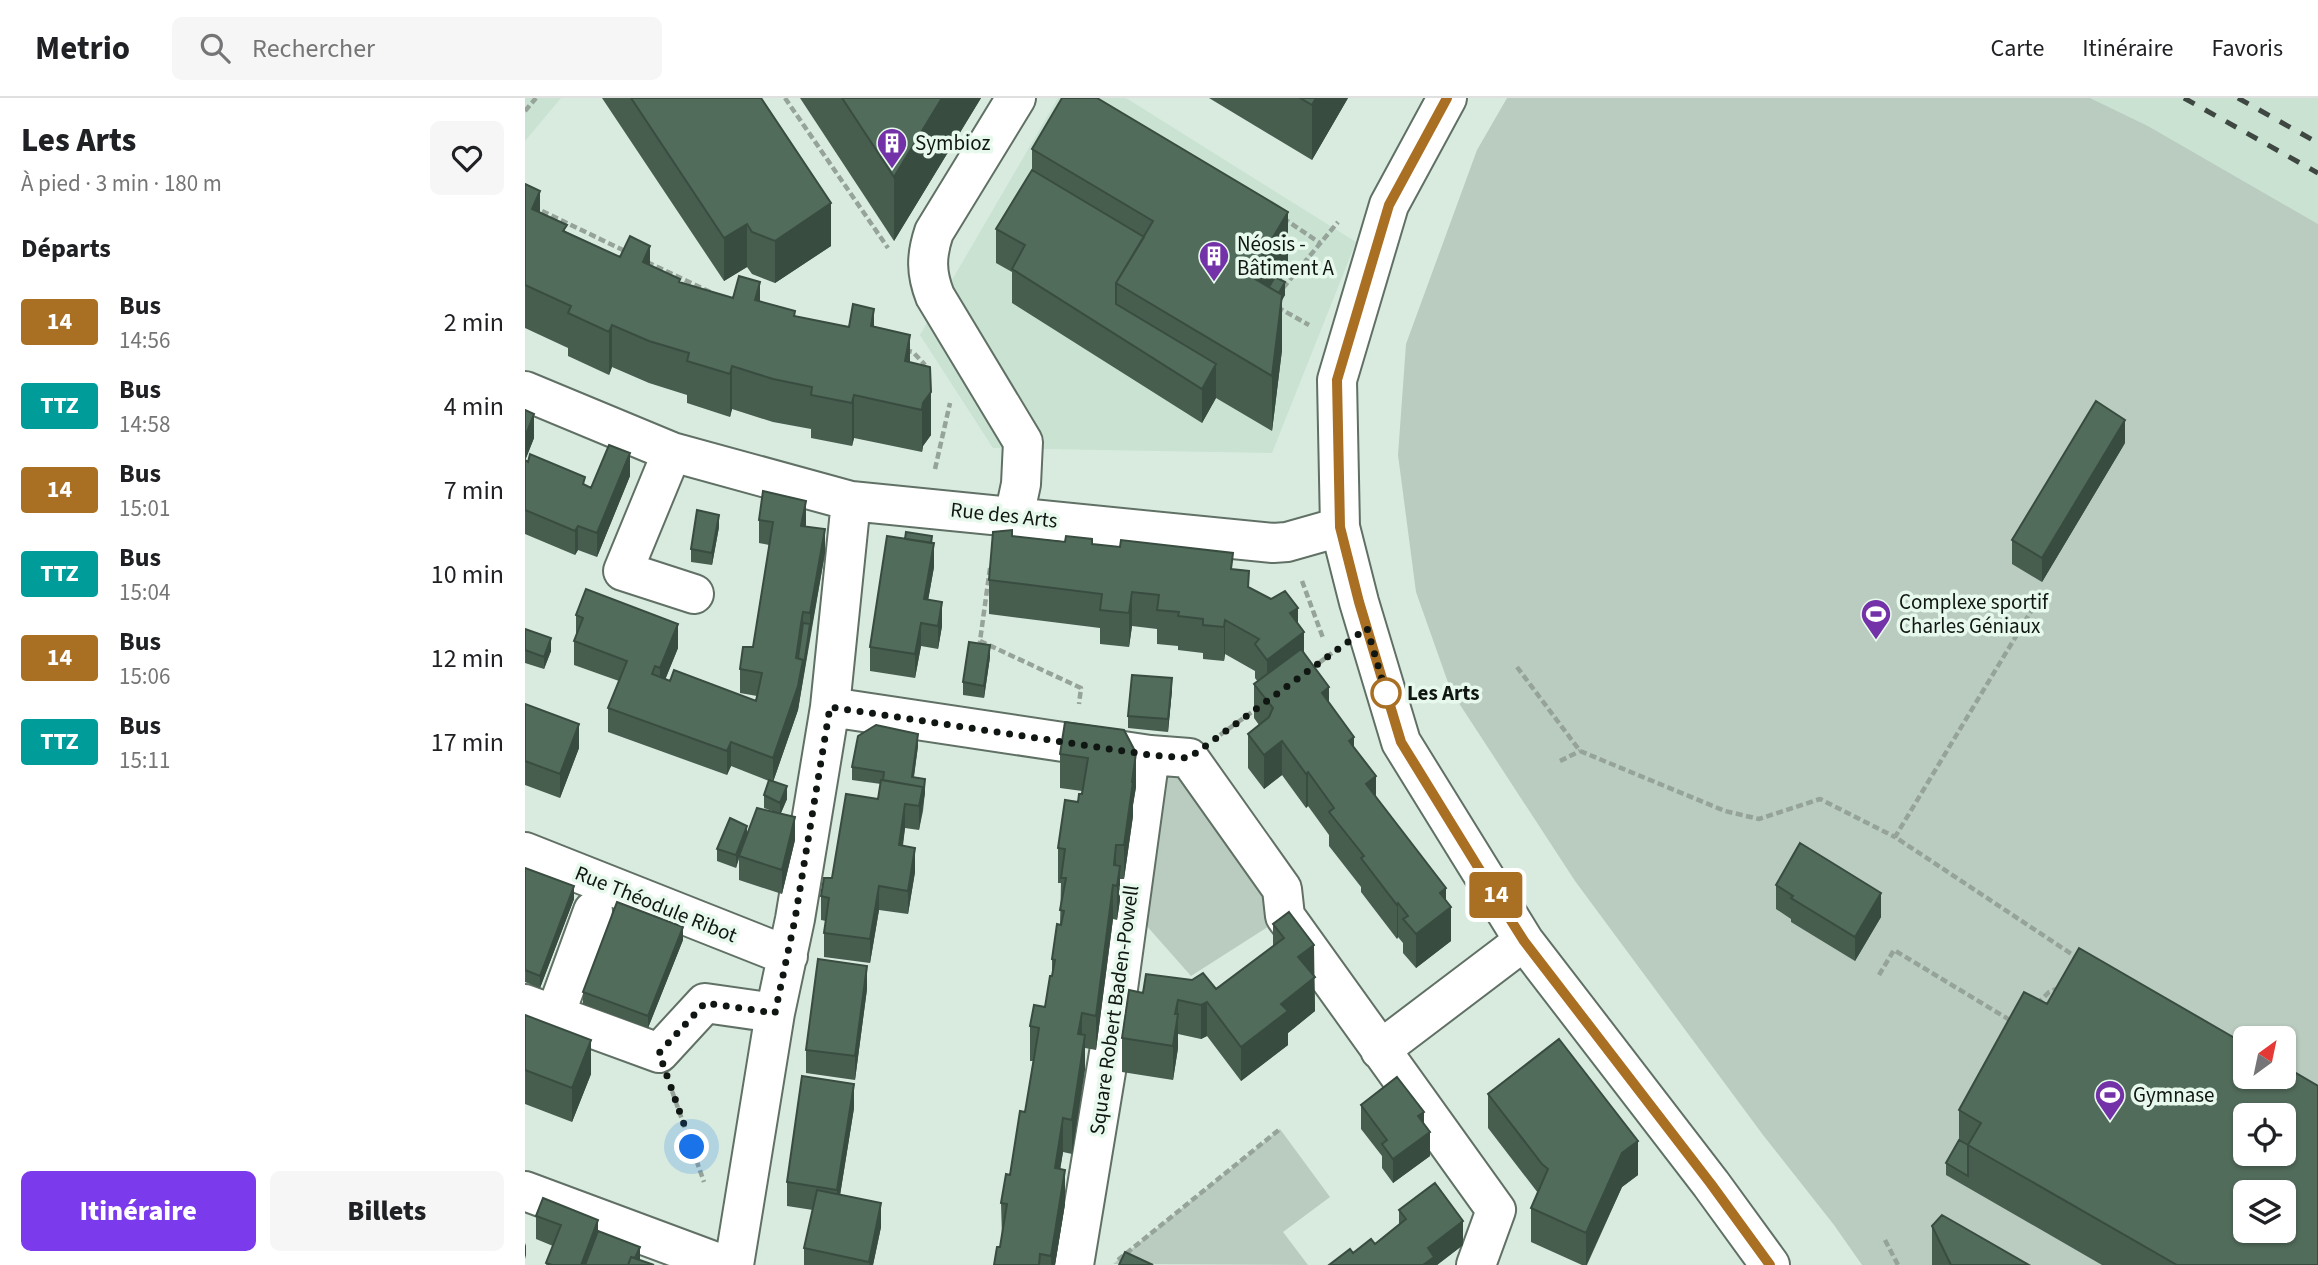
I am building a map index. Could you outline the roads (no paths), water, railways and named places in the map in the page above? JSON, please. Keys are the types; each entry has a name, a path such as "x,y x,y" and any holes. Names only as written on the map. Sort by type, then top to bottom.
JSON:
{"street":[{"path":"1006,516 1021,484 1023,442 936,296 927,276 927,252 934,232 1016,98"},
{"path":"1447,98 1389,205 1337,380 1340,527 1367,628 1401,742 1524,941 1770,1265"},
{"name":"Rue des Arts","path":"525,391 672,452 851,501 1273,543 1287,542 1340,527"},
{"path":"672,452 623,572 694,594"},
{"path":"734,1265 775,1013 788,956 830,707 851,501"},
{"path":"830,707 1150,755 1189,758 1282,889 1285,916 1496,1210 1476,1265"},
{"name":"Square Robert Baden-Powell","path":"1074,1265 1110,1047 1150,755"},
{"name":"Rue Théodule Ribot","path":"525,852 788,956"},
{"path":"593,911 540,1009 659,1053 705,1003 775,1013"},
{"path":"1380,1050 1524,941"},
{"path":"525,1191 724,1265"}],"railway":[{"path":"2184,98 2318,173"},
{"path":"2238,98 2318,143"}],"place":[{"name":"Symbioz","path":"892,170"},
{"name":"Néosis - Bâtiment A","path":"1214,283"},
{"name":"Complexe sportif Charles Géniaux","path":"1876,641"},
{"name":"Les Arts","path":"1386,693"},
{"name":"Gymnase","path":"2110,1122"}]}
